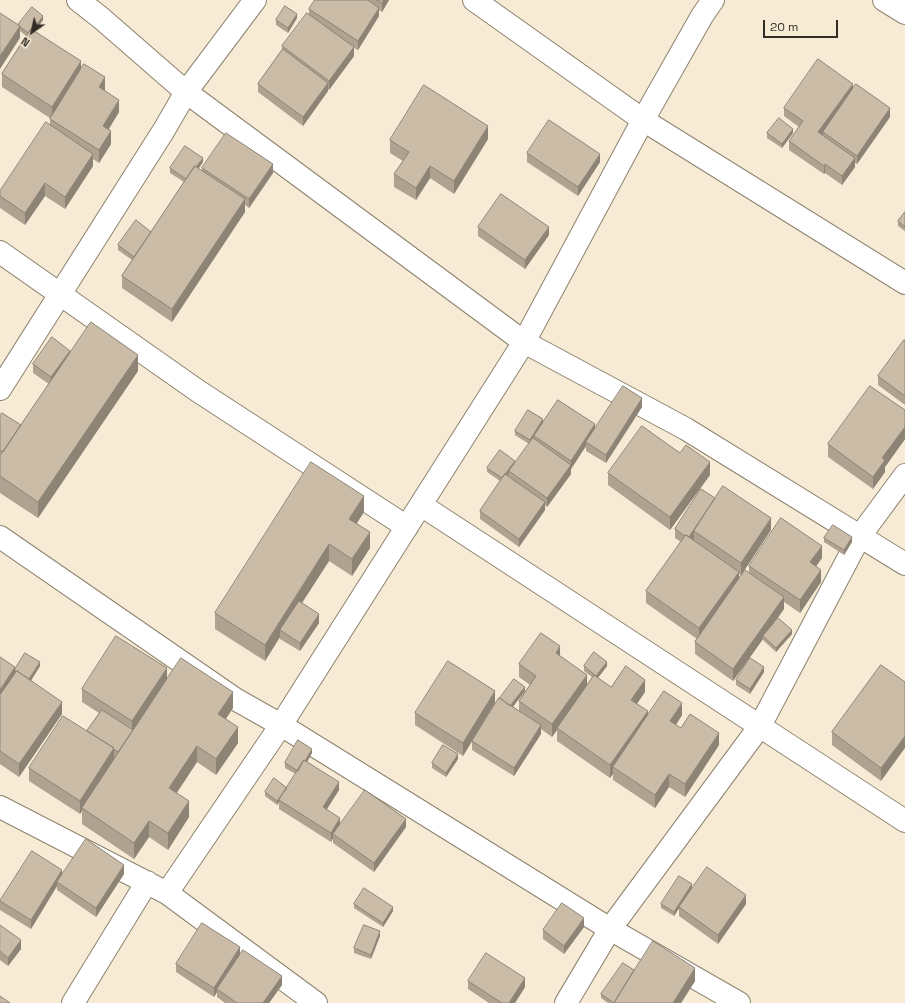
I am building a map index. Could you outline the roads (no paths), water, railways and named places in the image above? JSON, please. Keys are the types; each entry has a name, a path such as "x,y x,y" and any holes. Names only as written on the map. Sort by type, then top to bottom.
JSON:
{"street":[{"path":"78,0 101,18 186,92 524,342 686,429 905,564"},
{"path":"0,389 164,130 186,92 255,0"},
{"path":"474,0 643,120 905,283"},
{"path":"167,893 281,725 524,342 643,120 702,16 713,0"},
{"path":"884,0 905,13"},
{"path":"0,252 198,392 407,527"},
{"path":"566,1003 610,929 760,726 860,536 905,475"},
{"path":"421,505 905,821"},
{"path":"0,537 235,699 281,725 610,929 739,1003"},
{"path":"0,808 167,893 316,1003"},
{"path":"73,1003 147,882"}]}
